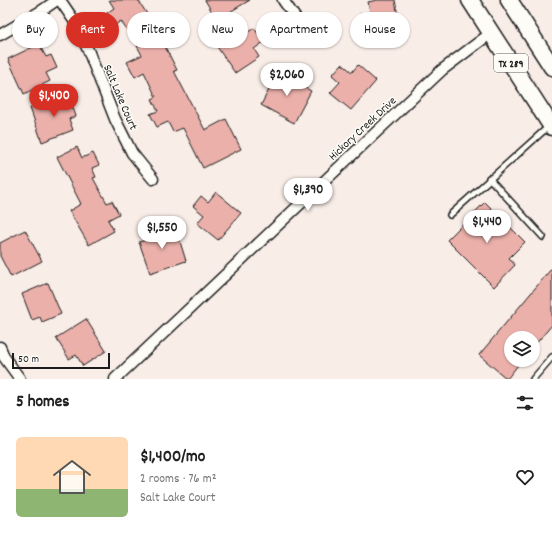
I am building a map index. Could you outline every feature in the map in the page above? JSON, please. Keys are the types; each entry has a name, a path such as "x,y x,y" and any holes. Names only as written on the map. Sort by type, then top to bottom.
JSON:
{"main road":[{"name":"TX 289","path":"470,0 551,126"},
{"name":"TX 289","path":"509,0 552,67"}],"street":[{"path":"0,35 58,0"},
{"name":"Salt Lake Court","path":"58,0 74,22 115,119 132,154 153,179"},
{"path":"283,0 291,12"},
{"name":"Hickory Creek Drive","path":"115,379 449,63 491,33"},
{"path":"0,347 4,356 20,379"}],"lane":[{"path":"450,215 489,178 551,126"},
{"path":"489,178 543,237"},
{"path":"533,379 552,357"}],"building":[{"path":"109,0 138,0 146,12 127,12 127,30 121,21 119,22 119,12 108,12 114,8"},
{"path":"205,0 250,0 230,12 212,12"},
{"path":"377,0 395,0 397,12 370,12 368,2"},
{"path":"254,28 256,31 256,48 254,49 259,57 235,73 218,48 248,48 248,32"},
{"path":"31,48 41,48 46,57 51,55 57,68 46,73 50,81 24,94 8,59"},
{"path":"138,48 166,48 177,70 174,71 205,130 226,119 241,149 203,168 183,128 173,132 168,122 157,127 150,114 158,111 152,99 156,97 144,72 135,77 127,62 142,55"},
{"path":"342,64 352,72 358,65 376,81 351,110 330,93 340,82 332,75"},
{"path":"287,71 301,79 298,84 311,91 294,123 261,105 275,78 281,81"},
{"path":"68,95 76,116 69,119 73,130 42,142 30,108"},
{"path":"77,147 82,158 93,153 99,165 92,168 96,177 93,178 107,203 112,201 119,214 108,220 114,231 89,245 69,211 81,204 57,157"},
{"path":"216,192 241,213 218,240 197,223 204,215 193,206 201,196 208,202"},
{"path":"485,202 525,242 509,258 515,265 494,287 447,240"},
{"path":"165,225 168,235 177,232 186,261 150,273 139,242 152,238 149,230"},
{"path":"25,230 42,261 11,277 0,256 0,243"},
{"path":"552,268 552,325 540,339 540,331 504,331 504,367 516,367 507,379 479,355"},
{"path":"48,283 61,314 42,322 40,317 32,320 22,294"},
{"path":"86,319 106,351 83,366 76,355 69,359 56,338"}]}
